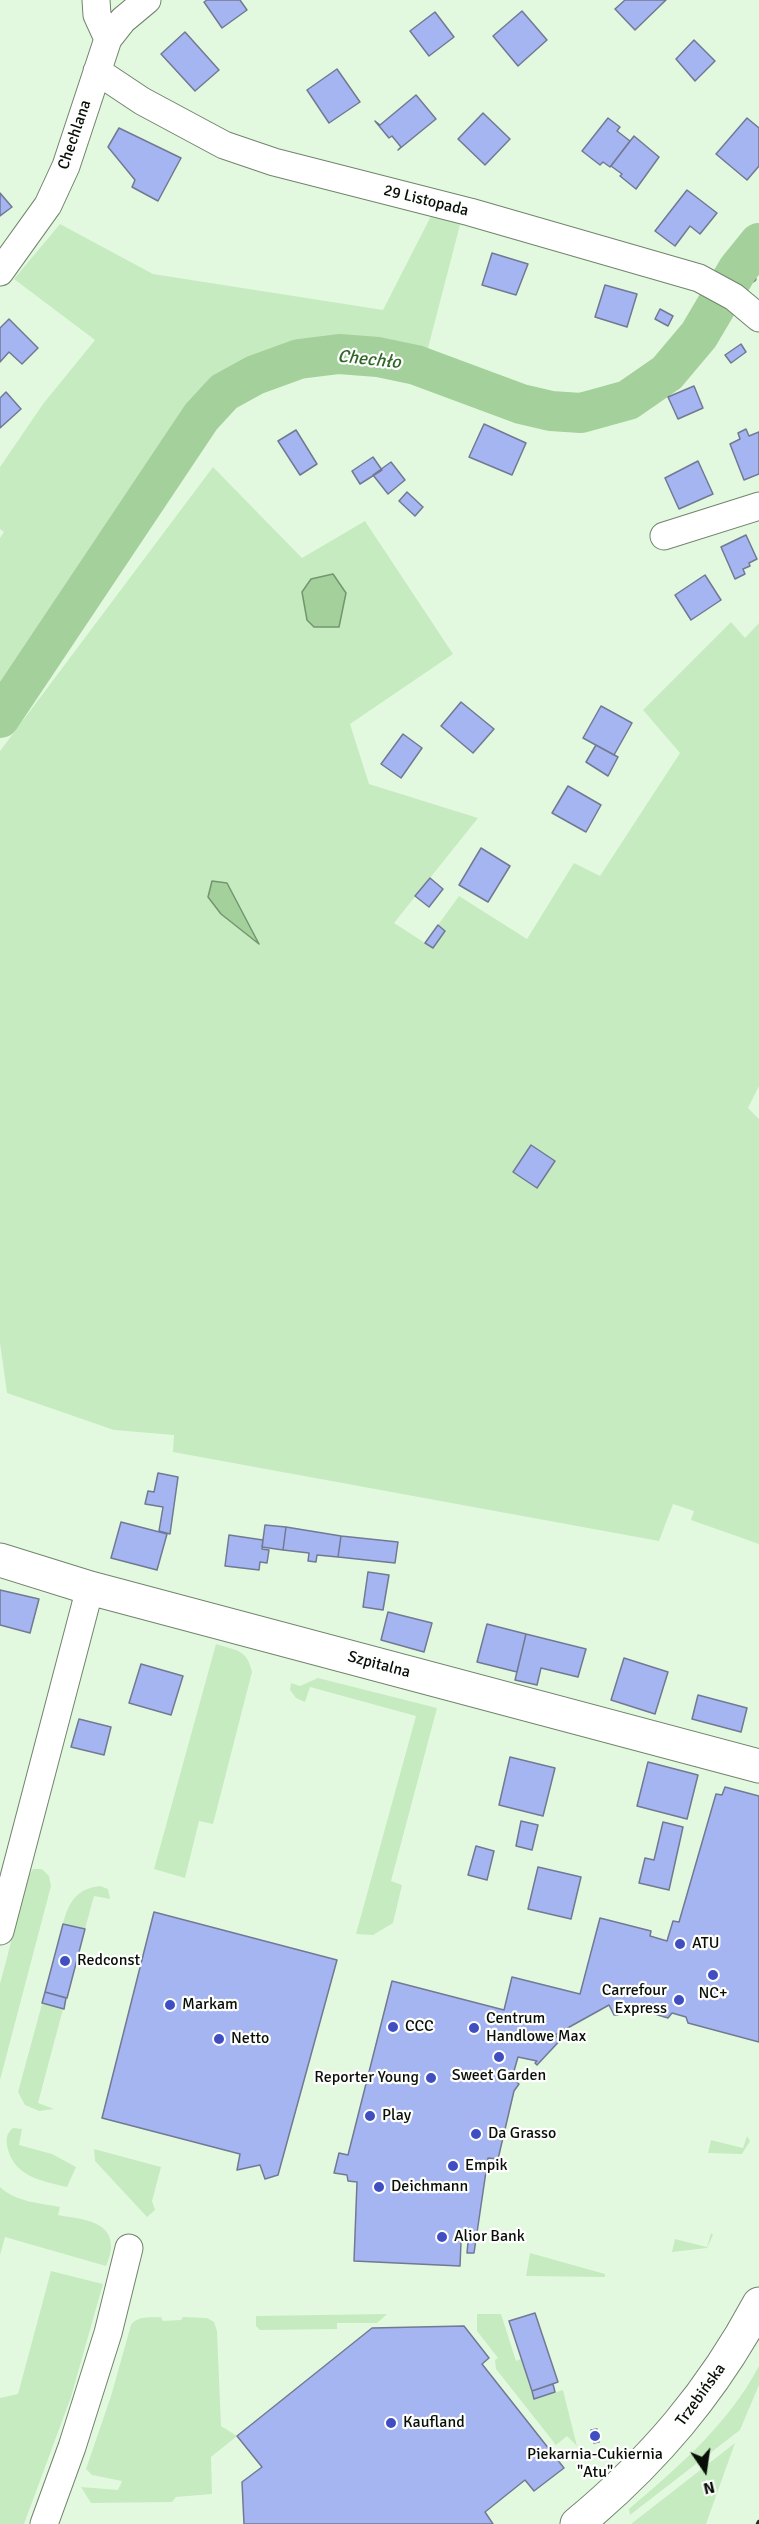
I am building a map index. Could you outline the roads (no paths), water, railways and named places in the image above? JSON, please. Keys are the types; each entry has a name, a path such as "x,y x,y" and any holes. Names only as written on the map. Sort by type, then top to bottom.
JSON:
{"street":[{"path":"96,0 97,15 108,39"},
{"name":"Chechlana","path":"0,272 48,205 66,166 108,39 123,20 147,0"},
{"name":"29 Listopada","path":"97,71 142,101 224,145 274,162 470,212 699,278 734,297 759,318"},
{"path":"664,536 759,506"},
{"name":"Szpitalna","path":"0,1560 90,1588 759,1766"},
{"path":"0,1931 90,1588"},
{"path":"44,2524 72,2447 108,2333 129,2248"},
{"name":"Trzebińska","path":"577,2524 604,2502 677,2428 720,2372 759,2304"}],"waterway":[{"name":"Chechło","path":"0,718 201,417 224,392 255,375 299,359 339,354 378,357 416,365 521,404 551,411 581,413 628,400 667,373 699,335 738,269 759,243"},
{"path":"744,262 753,279"}],"place":[{"name":"ATU","path":"680,1944"},
{"name":"Redconst","path":"65,1961"},
{"name":"NC+","path":"713,1975"},
{"name":"Carrefour Express","path":"679,2000"},
{"name":"Markam","path":"170,2005"},
{"name":"CCC","path":"393,2027"},
{"name":"Centrum Handlowe Max","path":"474,2028"},
{"name":"Netto","path":"219,2039"},
{"name":"Sweet Garden","path":"499,2057"},
{"name":"Reporter Young","path":"431,2078"},
{"name":"Play","path":"370,2116"},
{"name":"Da Grasso","path":"476,2134"},
{"name":"Empik","path":"453,2166"},
{"name":"Deichmann","path":"379,2187"},
{"name":"Alior Bank","path":"442,2237"},
{"name":"Kaufland","path":"391,2423"},
{"name":"Piekarnia-Cukiernia \"Atu\"","path":"595,2436"}]}
